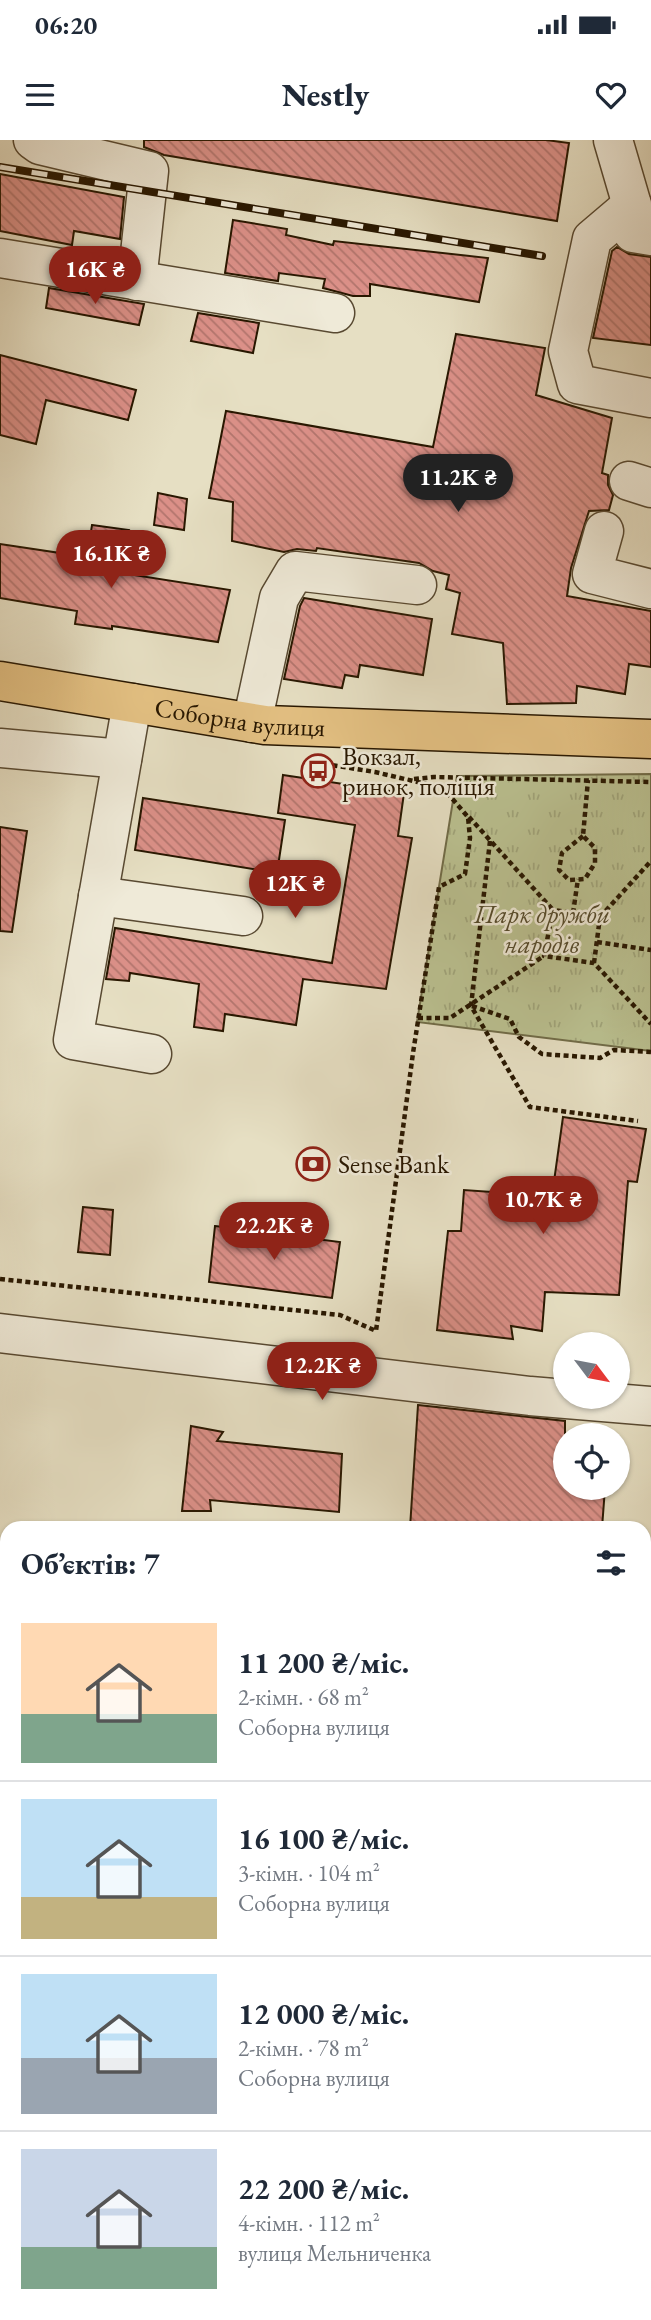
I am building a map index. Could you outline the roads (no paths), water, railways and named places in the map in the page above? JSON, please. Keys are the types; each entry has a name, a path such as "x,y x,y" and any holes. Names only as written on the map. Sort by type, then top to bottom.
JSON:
{"main road":[{"name":"Соборна вулиця","path":"0,681 252,723 651,739"}],"street":[{"path":"33,140 40,145 149,171 137,281"},
{"path":"613,140 641,220 592,239 568,351 577,384 651,398"},
{"path":"0,258 335,313"},
{"path":"604,531 592,574 651,589"},
{"path":"252,723 279,598 295,571 417,585"},
{"path":"132,703 73,1040 152,1054"},
{"path":"0,748 122,759"},
{"path":"99,896 243,916"},
{"path":"0,1334 530,1396 651,1406"}],"railway":[{"path":"0,167 542,256"}],"place":[{"name":"Вокзал, ринок, поліція","path":"318,771"},
{"name":"Sense Bank","path":"313,1164"}],"park label":[{"name":"Парк дружби народів","path":"542,929"}]}
